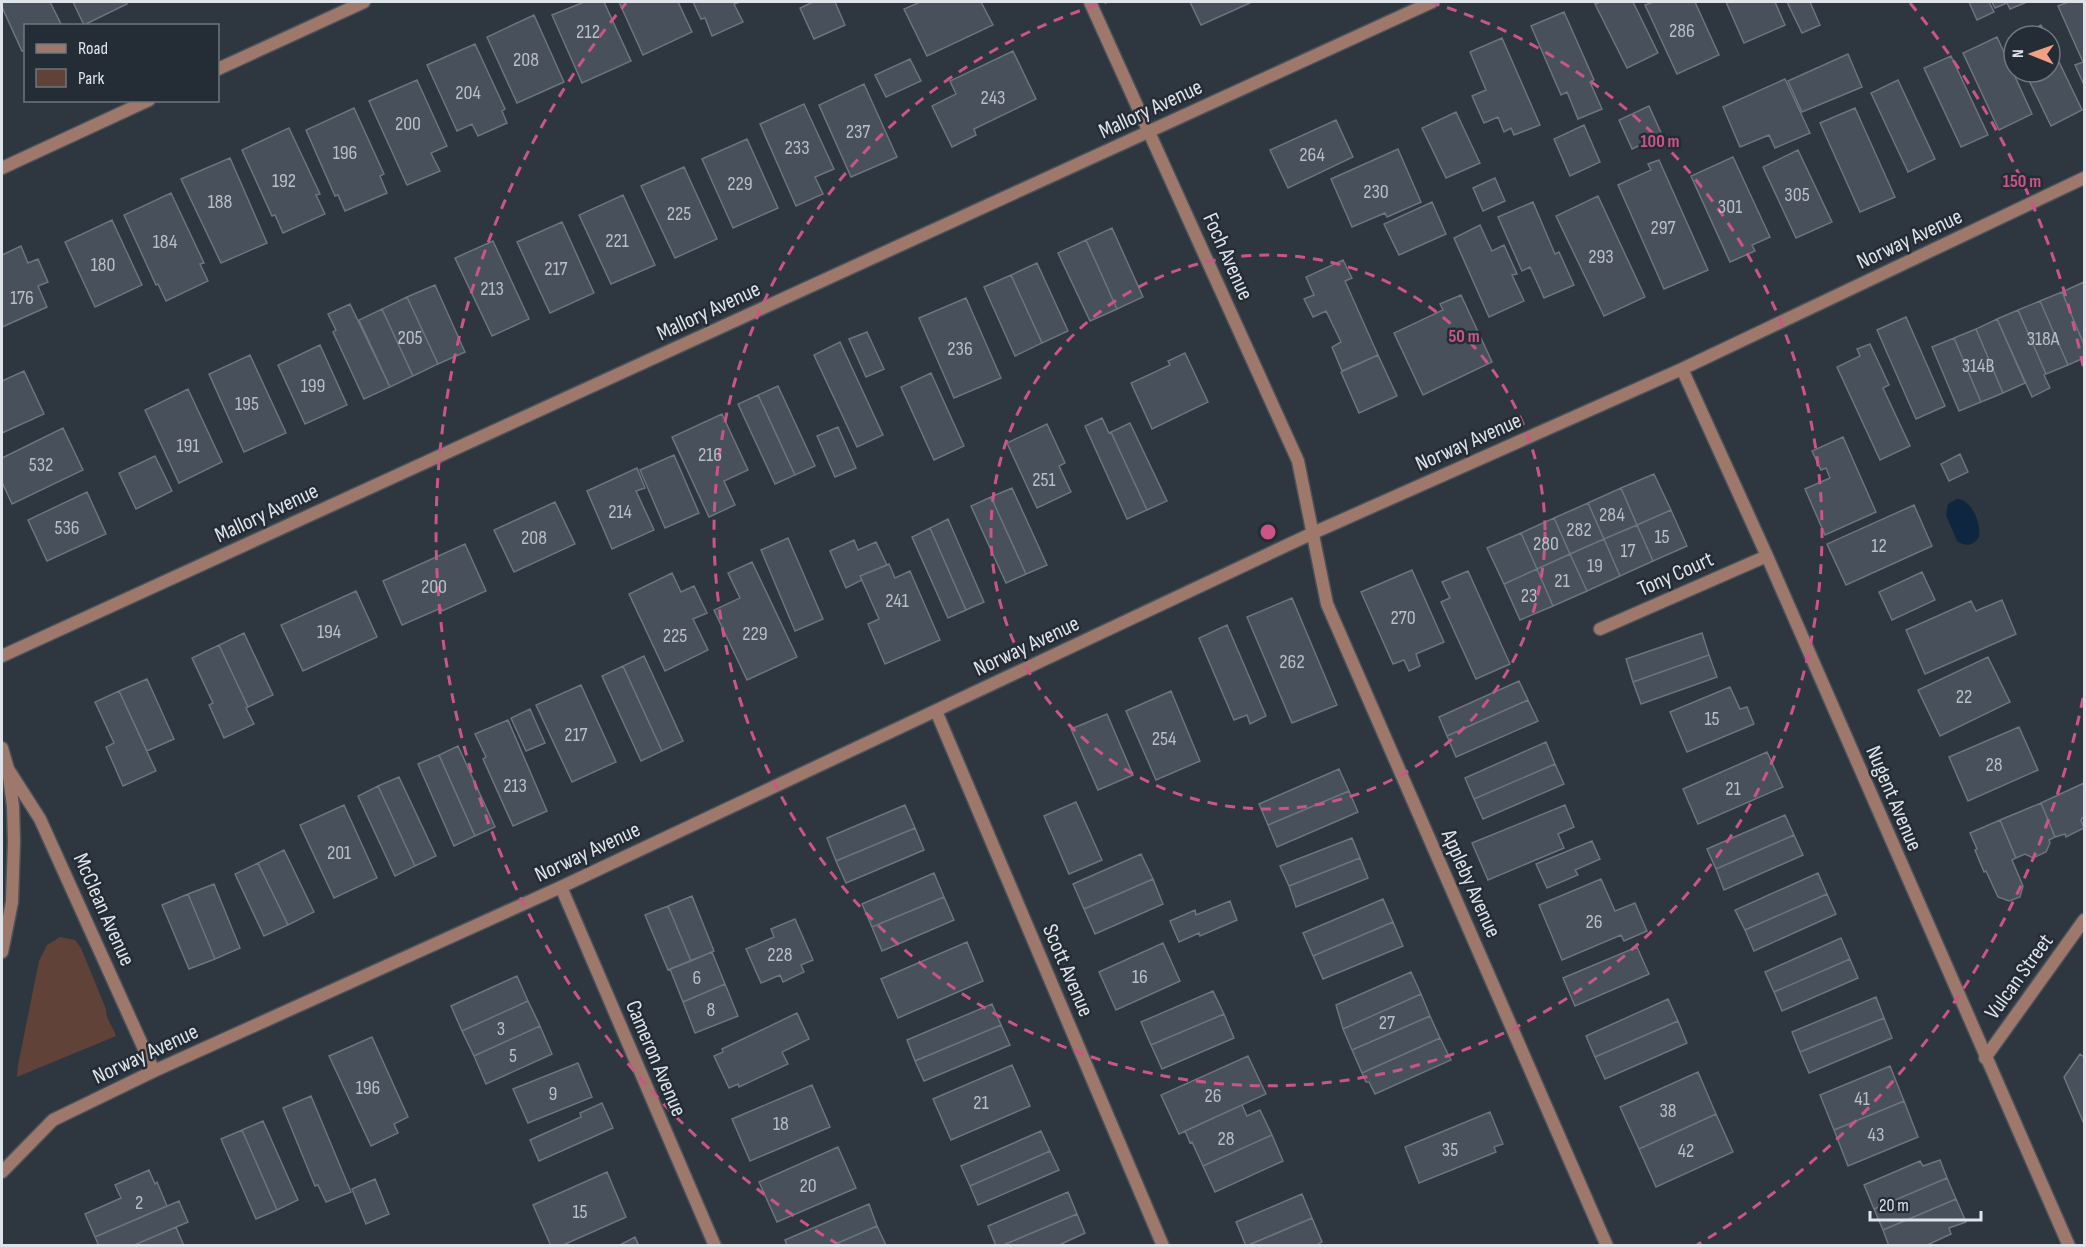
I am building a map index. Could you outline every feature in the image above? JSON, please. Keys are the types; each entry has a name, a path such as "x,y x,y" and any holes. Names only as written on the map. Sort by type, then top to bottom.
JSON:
{"street":[{"path":"219,69 364,2"},
{"name":"Foch Avenue","path":"1090,2 1298,461 1313,533"},
{"name":"Mallory Avenue","path":"2,656 1432,2"},
{"path":"2,168 145,102"},
{"name":"Norway Avenue","path":"2,1172 53,1120 154,1071 561,887 1313,533 1682,369 2085,178"},
{"name":"Nugent Avenue","path":"1682,369 1767,556 2068,1245"},
{"name":"Appleby Avenue","path":"1313,533 1327,604 1607,1245"},
{"name":"Tony Court","path":"1600,629 1767,556"},
{"name":"Scott Avenue","path":"936,711 1163,1245"},
{"path":"2,748 14,806 12,902 2,952"},
{"name":"McClean Avenue","path":"8,769 40,819 154,1071"},
{"name":"Cameron Avenue","path":"561,887 715,1245"},
{"name":"Vulcan Street","path":"1985,1058 2085,920"}],"green space":[{"path":"60,937 75,940 81,948 116,1036 17,1077 39,961 47,945"}],"water":[{"path":"1957,499 1967,503 1977,519 1979,537 1969,545 1957,541 1946,515 1948,504"}],"building":[{"path":"2,2 50,2 61,24 24,24 24,50 22,51 2,7"},
{"path":"73,2 126,2 127,4 86,24 84,24"},
{"path":"584,2 604,2 631,61 582,83 552,15"},
{"path":"619,2 678,2 692,32 643,55"},
{"path":"693,2 740,2 734,4 743,22 712,36 705,18 701,19"},
{"path":"813,2 835,2 845,25 814,39 800,8"},
{"path":"920,2 981,2 993,25 927,56 904,9"},
{"path":"1190,2 1252,2 1201,25"},
{"path":"1633,2 1658,53 1627,68 1595,4"},
{"path":"1653,2 1695,2 1719,55 1677,74 1645,5"},
{"path":"1726,2 1775,2 1785,25 1744,43"},
{"path":"1787,2 1810,2 1820,25 1802,33"},
{"path":"1969,2 1989,2 1994,12 1977,20"},
{"path":"1992,2 2027,2 2010,9 2007,3 1995,8"},
{"path":"2068,2 2084,2 2084,85 2075,65 2083,62 2058,6"},
{"path":"1564,12 1594,80 1590,82 1602,109 1578,119 1567,92 1561,95 1531,26"},
{"path":"534,15 564,82 517,103 487,37"},
{"path":"1997,37 2002,48 2002,84 2018,84 2032,114 1999,130 1963,53"},
{"path":"1502,38 1540,125 1514,135 1511,128 1504,132 1498,117 1484,123 1472,96 1486,90 1470,52"},
{"path":"475,44 505,109 502,111 507,123 478,136 472,124 457,131 427,65"},
{"path":"1013,51 1036,99 974,129 976,135 952,147 932,106 956,94 950,81"},
{"path":"1848,54 1862,87 1802,112 1788,81"},
{"path":"1951,56 1988,135 1961,147 1924,68"},
{"path":"910,59 921,81 886,97 875,75"},
{"path":"2062,68 2082,110 2051,126 2031,84 2062,84"},
{"path":"1785,79 1810,133 1775,148 1769,135 1740,147 1723,107"},
{"path":"417,80 447,146 431,153 440,171 407,185 369,101"},
{"path":"1898,80 1935,159 1908,172 1871,93"},
{"path":"864,84 897,157 851,177 819,105"},
{"path":"804,104 834,169 815,177 823,194 796,206 760,124"},
{"path":"1649,106 1662,135 1632,149 1619,120"},
{"path":"354,108 384,174 380,176 387,193 345,211 338,195 335,196 306,130"},
{"path":"1855,108 1895,197 1860,212 1820,123"},
{"path":"1456,112 1480,163 1446,178 1422,128"},
{"path":"1336,120 1353,157 1288,188 1270,150"},
{"path":"1584,125 1600,162 1570,176 1554,139"},
{"path":"289,128 320,194 316,195 325,214 283,233 275,215 272,216 242,150"},
{"path":"747,139 778,208 733,228 702,159"},
{"path":"1398,149 1421,202 1387,217 1385,213 1352,227 1331,179"},
{"path":"1798,150 1832,222 1796,238 1763,167"},
{"path":"1733,157 1770,237 1752,245 1755,251 1730,262 1691,176"},
{"path":"230,158 267,243 221,263 181,179"},
{"path":"1659,160 1708,270 1664,289 1618,185 1651,170 1648,164"},
{"path":"684,167 717,239 675,258 641,186"},
{"path":"1495,178 1505,201 1483,211 1473,188"},
{"path":"171,193 204,263 200,264 208,281 166,301 158,284 156,285 124,215"},
{"path":"623,195 655,265 611,284 579,215"},
{"path":"1598,196 1645,297 1604,316 1556,216"},
{"path":"1432,202 1446,234 1399,255 1384,224"},
{"path":"1533,202 1555,254 1559,252 1574,285 1544,298 1530,267 1522,271 1498,217"},
{"path":"112,220 142,285 95,307 65,242"},
{"path":"562,222 594,293 550,313 517,242"},
{"path":"1480,225 1492,251 1504,245 1517,274 1512,275 1524,301 1489,317 1454,238"},
{"path":"1112,228 1143,297 1117,309 1086,240"},
{"path":"1086,240 1117,309 1090,321 1058,253"},
{"path":"493,241 529,319 492,336 455,258"},
{"path":"21,246 28,263 38,259 48,282 38,286 47,307 2,327 2,255"},
{"path":"1343,260 1352,278 1345,281 1378,355 1342,371 1332,347 1341,342 1326,311 1313,317 1304,299 1314,295 1306,277"},
{"path":"1037,263 1068,331 1042,343 1011,275"},
{"path":"1011,275 1042,343 1015,356 984,287"},
{"path":"2084,282 2084,345 2062,292"},
{"path":"435,285 465,352 438,364 407,297"},
{"path":"2062,292 2084,345 2084,358 2068,365 2040,301"},
{"path":"1461,295 1492,362 1423,395 1394,333 1443,310 1440,304"},
{"path":"407,297 438,364 413,376 382,309"},
{"path":"966,298 1001,378 954,398 919,318"},
{"path":"2040,301 2068,365 2046,374 2018,310"},
{"path":"350,304 390,387 364,399 333,332 336,330 328,314"},
{"path":"382,309 413,376 390,387 359,320"},
{"path":"2018,310 2050,388 2032,397 1997,319"},
{"path":"1906,317 1945,406 1916,419 1877,330"},
{"path":"1997,319 2025,383 2003,393 1976,329"},
{"path":"1976,329 2003,393 1981,402 1954,338"},
{"path":"867,332 884,369 866,377 849,339"},
{"path":"1954,338 1981,402 1959,411 1932,347"},
{"path":"840,342 883,435 857,447 814,355"},
{"path":"1870,344 1889,385 1883,388 1910,446 1880,460 1837,367 1860,356 1857,349"},
{"path":"320,345 347,405 305,424 278,365"},
{"path":"1185,353 1208,402 1152,429 1131,383 1170,365 1168,361"},
{"path":"250,355 286,433 244,452 209,374"},
{"path":"1378,355 1397,396 1359,413 1341,372"},
{"path":"24,371 44,414 2,433 2,381"},
{"path":"931,373 964,446 934,460 901,387"},
{"path":"778,386 815,466 795,475 758,395"},
{"path":"188,389 222,462 179,483 145,410"},
{"path":"758,395 795,475 775,484 738,404"},
{"path":"722,414 748,470 724,481 735,505 709,517 672,437"},
{"path":"1102,418 1109,433 1111,432 1147,510 1127,519 1085,426"},
{"path":"1130,423 1167,501 1147,510 1111,432"},
{"path":"1047,424 1065,463 1059,466 1071,492 1037,508 1007,443"},
{"path":"838,427 856,468 835,477 817,436"},
{"path":"63,428 83,470 12,504 2,482 2,458"},
{"path":"1843,437 1876,512 1825,535 1805,489 1830,478 1826,468 1821,470 1812,451"},
{"path":"1960,454 1968,472 1949,481 1941,464"},
{"path":"674,455 699,513 665,528 640,470"},
{"path":"155,456 172,491 136,509 119,473"},
{"path":"637,468 645,488 636,491 654,530 612,549 587,491"},
{"path":"1654,474 1671,510 1637,525 1621,488"},
{"path":"1012,488 1047,565 1026,574 991,497"},
{"path":"1621,488 1637,525 1604,539 1588,503"},
{"path":"87,492 106,534 47,561 28,520"},
{"path":"991,497 1026,574 1006,583 971,506"},
{"path":"555,502 575,544 514,572 494,530"},
{"path":"1588,503 1604,539 1570,554 1554,518"},
{"path":"1914,505 1932,546 1846,585 1827,544"},
{"path":"1671,510 1687,546 1653,561 1637,525"},
{"path":"1554,518 1570,554 1537,569 1521,533"},
{"path":"948,519 984,602 966,610 930,528"},
{"path":"1637,525 1653,561 1620,576 1604,539"},
{"path":"930,528 966,610 948,618 912,537"},
{"path":"1521,533 1537,569 1504,584 1487,548"},
{"path":"788,538 823,619 795,631 761,550"},
{"path":"1604,539 1620,576 1587,591 1570,554"},
{"path":"854,540 858,550 876,542 887,565 860,576 862,580 846,588 830,551"},
{"path":"465,544 486,591 442,611 441,608 402,625 383,581"},
{"path":"1570,554 1587,591 1553,606 1537,569"},
{"path":"752,562 797,657 747,680 714,610 740,598 728,573"},
{"path":"889,564 895,578 910,571 940,640 885,664 868,624 879,619 860,576"},
{"path":"1537,569 1553,606 1520,620 1504,584"},
{"path":"1412,570 1444,642 1416,654 1420,666 1409,671 1404,660 1393,664 1361,592"},
{"path":"1468,571 1510,664 1476,679 1441,602 1450,598 1442,582"},
{"path":"1922,572 1935,600 1892,620 1879,592"},
{"path":"672,573 681,592 694,586 707,613 693,619 708,650 665,671 629,594"},
{"path":"356,591 377,637 303,671 281,625"},
{"path":"1292,598 1337,705 1292,723 1247,617"},
{"path":"2002,600 2016,634 1925,674 1906,630 1971,601 1976,611"},
{"path":"1227,625 1266,716 1250,724 1247,715 1234,720 1199,638"},
{"path":"244,633 273,695 248,707 219,645"},
{"path":"1702,633 1709,655 1633,682 1626,659"},
{"path":"219,645 254,724 224,738 209,705 213,703 192,658"},
{"path":"1709,655 1717,677 1641,704 1633,682"},
{"path":"644,656 683,741 662,751 623,666"},
{"path":"1988,657 2010,702 1940,736 1918,690"},
{"path":"623,666 662,751 641,761 602,676"},
{"path":"147,679 174,739 147,751 119,691"},
{"path":"1519,681 1528,700 1447,736 1439,717"},
{"path":"581,685 616,762 572,782 536,705"},
{"path":"1730,687 1740,709 1747,707 1754,724 1687,752 1670,712"},
{"path":"119,691 156,771 123,786 106,747 114,743 95,702"},
{"path":"1171,691 1200,761 1156,780 1126,711"},
{"path":"1528,700 1538,721 1456,757 1447,736"},
{"path":"530,709 545,743 526,751 511,718"},
{"path":"1107,714 1133,775 1098,790 1071,729"},
{"path":"508,720 547,811 513,826 483,759 486,757 475,734"},
{"path":"2019,727 2038,770 1968,801 1949,757"},
{"path":"1546,742 1555,764 1474,799 1465,778"},
{"path":"458,746 495,827 475,836 439,755"},
{"path":"1767,752 1783,787 1698,824 1683,789"},
{"path":"439,755 475,836 454,846 418,764"},
{"path":"1555,764 1564,784 1483,819 1474,799"},
{"path":"1339,769 1349,791 1268,825 1259,804"},
{"path":"399,777 436,856 415,866 378,786"},
{"path":"2084,783 2084,816 2081,820 2084,828 2066,837 2065,834 2055,837 2041,803"},
{"path":"378,786 415,866 395,876 358,796"},
{"path":"1349,791 1358,812 1277,847 1268,825"},
{"path":"1076,802 1102,860 1069,874 1044,816"},
{"path":"2041,803 2055,837 2049,840 2046,852 2033,858 2025,854 2016,858 2000,820"},
{"path":"344,805 377,878 334,898 300,825"},
{"path":"905,805 915,828 836,861 827,838"},
{"path":"1565,805 1574,827 1558,834 1564,848 1488,880 1472,843"},
{"path":"1785,815 1794,835 1716,869 1707,849"},
{"path":"2000,820 2016,858 2012,860 2023,886 2020,897 2009,901 1998,897 1986,871 1984,872 1970,833"},
{"path":"915,828 924,850 846,883 836,861"},
{"path":"1794,835 1803,855 1724,890 1716,869"},
{"path":"1352,838 1360,858 1289,886 1280,866"},
{"path":"1592,841 1600,859 1575,870 1578,875 1547,888 1536,864"},
{"path":"284,850 314,912 288,925 258,863"},
{"path":"1141,854 1153,879 1084,909 1073,884"},
{"path":"1360,858 1368,878 1296,907 1289,886"},
{"path":"258,863 288,925 264,936 235,874"},
{"path":"934,873 944,897 872,927 862,904"},
{"path":"1818,873 1827,894 1745,930 1735,910"},
{"path":"1153,879 1163,904 1095,934 1084,909"},
{"path":"1601,879 1615,911 1635,903 1647,931 1624,941 1621,935 1562,960 1539,905"},
{"path":"214,884 240,948 215,959 188,894"},
{"path":"188,894 215,959 189,969 162,905"},
{"path":"1827,894 1836,914 1754,951 1745,930"},
{"path":"692,896 714,951 691,961 668,906"},
{"path":"944,897 954,920 882,951 872,927"},
{"path":"1383,899 1393,922 1313,956 1303,933"},
{"path":"1230,901 1237,920 1200,936 1199,933 1179,942 1170,921 1195,910 1196,915"},
{"path":"668,906 691,961 668,970 645,915"},
{"path":"795,919 813,960 801,965 804,972 783,982 780,975 761,983 746,949 774,937 771,929"},
{"path":"1393,922 1403,946 1323,979 1313,956"},
{"path":"1841,938 1850,959 1774,992 1765,972"},
{"path":"967,942 983,981 898,1018 881,979"},
{"path":"1163,943 1180,981 1116,1010 1099,972"},
{"path":"1637,947 1649,974 1575,1006 1563,978"},
{"path":"712,952 725,984 683,1002 670,969"},
{"path":"1850,959 1858,978 1782,1011 1774,992"},
{"path":"1411,972 1421,994 1343,1029 1336,1005"},
{"path":"517,976 528,1001 462,1031 451,1006"},
{"path":"725,984 738,1016 695,1033 683,1002"},
{"path":"1213,991 1224,1014 1151,1045 1141,1022"},
{"path":"1421,994 1430,1016 1352,1050 1343,1029"},
{"path":"1876,997 1884,1018 1800,1052 1792,1032"},
{"path":"1668,999 1678,1021 1595,1057 1586,1036"},
{"path":"528,1001 540,1026 474,1056 462,1031"},
{"path":"992,1004 1001,1025 915,1061 907,1040"},
{"path":"797,1013 809,1039 782,1052 788,1064 739,1087 738,1084 729,1088 714,1056 723,1052 722,1049"},
{"path":"1224,1014 1234,1038 1162,1069 1151,1045"},
{"path":"1430,1016 1440,1038 1362,1073 1352,1050"},
{"path":"1884,1018 1892,1038 1809,1073 1800,1052"},
{"path":"1678,1021 1687,1043 1605,1079 1595,1057"},
{"path":"1001,1025 1010,1045 924,1081 915,1061"},
{"path":"540,1026 552,1054 486,1084 474,1056"},
{"path":"372,1037 408,1117 394,1124 398,1133 371,1146 329,1056"},
{"path":"1440,1038 1451,1060 1375,1094 1369,1082 1366,1082 1362,1073"},
{"path":"2080,1054 2084,1057 2084,1124 2064,1077"},
{"path":"1248,1056 1266,1094 1179,1134 1161,1095"},
{"path":"578,1063 592,1097 528,1123 513,1089"},
{"path":"1012,1065 1030,1106 951,1140 933,1099"},
{"path":"1890,1066 1904,1101 1834,1130 1820,1095"},
{"path":"1698,1072 1716,1114 1639,1149 1620,1107"},
{"path":"812,1085 830,1127 750,1161 732,1119"},
{"path":"311,1096 351,1192 326,1202 318,1185 315,1186 283,1108"},
{"path":"1904,1101 1918,1137 1848,1166 1834,1130"},
{"path":"602,1103 613,1128 539,1161 530,1140 581,1117 580,1113"},
{"path":"1242,1105 1247,1116 1260,1110 1272,1135 1203,1166 1185,1131"},
{"path":"1490,1112 1503,1144 1494,1147 1496,1152 1419,1183 1405,1147"},
{"path":"1716,1114 1733,1152 1656,1187 1639,1149"},
{"path":"263,1121 298,1200 277,1210 242,1130"},
{"path":"242,1130 277,1210 256,1219 221,1139"},
{"path":"1041,1131 1050,1151 970,1186 961,1166"},
{"path":"1272,1135 1283,1161 1215,1192 1203,1166"},
{"path":"838,1147 856,1188 777,1222 759,1182"},
{"path":"1050,1151 1059,1170 978,1205 970,1186"},
{"path":"1940,1160 1947,1178 1874,1209 1864,1185 1920,1161 1923,1166"},
{"path":"149,1170 167,1206 95,1237 85,1214 121,1198 115,1185"},
{"path":"607,1172 626,1217 561,1246 551,1246 533,1205"},
{"path":"1947,1178 1956,1199 1883,1230 1874,1209"},
{"path":"375,1179 389,1214 366,1224 352,1189"},
{"path":"1068,1192 1077,1214 1001,1246 996,1246 988,1226"},
{"path":"1302,1194 1312,1218 1246,1246 1236,1222"},
{"path":"1956,1199 1966,1222 1949,1228 1951,1234 1925,1246 1889,1246 1883,1230"},
{"path":"179,1201 188,1222 132,1246 99,1246 95,1237"},
{"path":"869,1204 877,1226 831,1246 787,1246 785,1240"},
{"path":"1077,1214 1085,1233 1057,1246 1001,1246"},
{"path":"1312,1218 1322,1242 1315,1246 1247,1246"},
{"path":"877,1226 886,1245 831,1246"},
{"path":"176,1227 184,1246 132,1246"},
{"path":"635,1237 639,1246 618,1246"}]}
